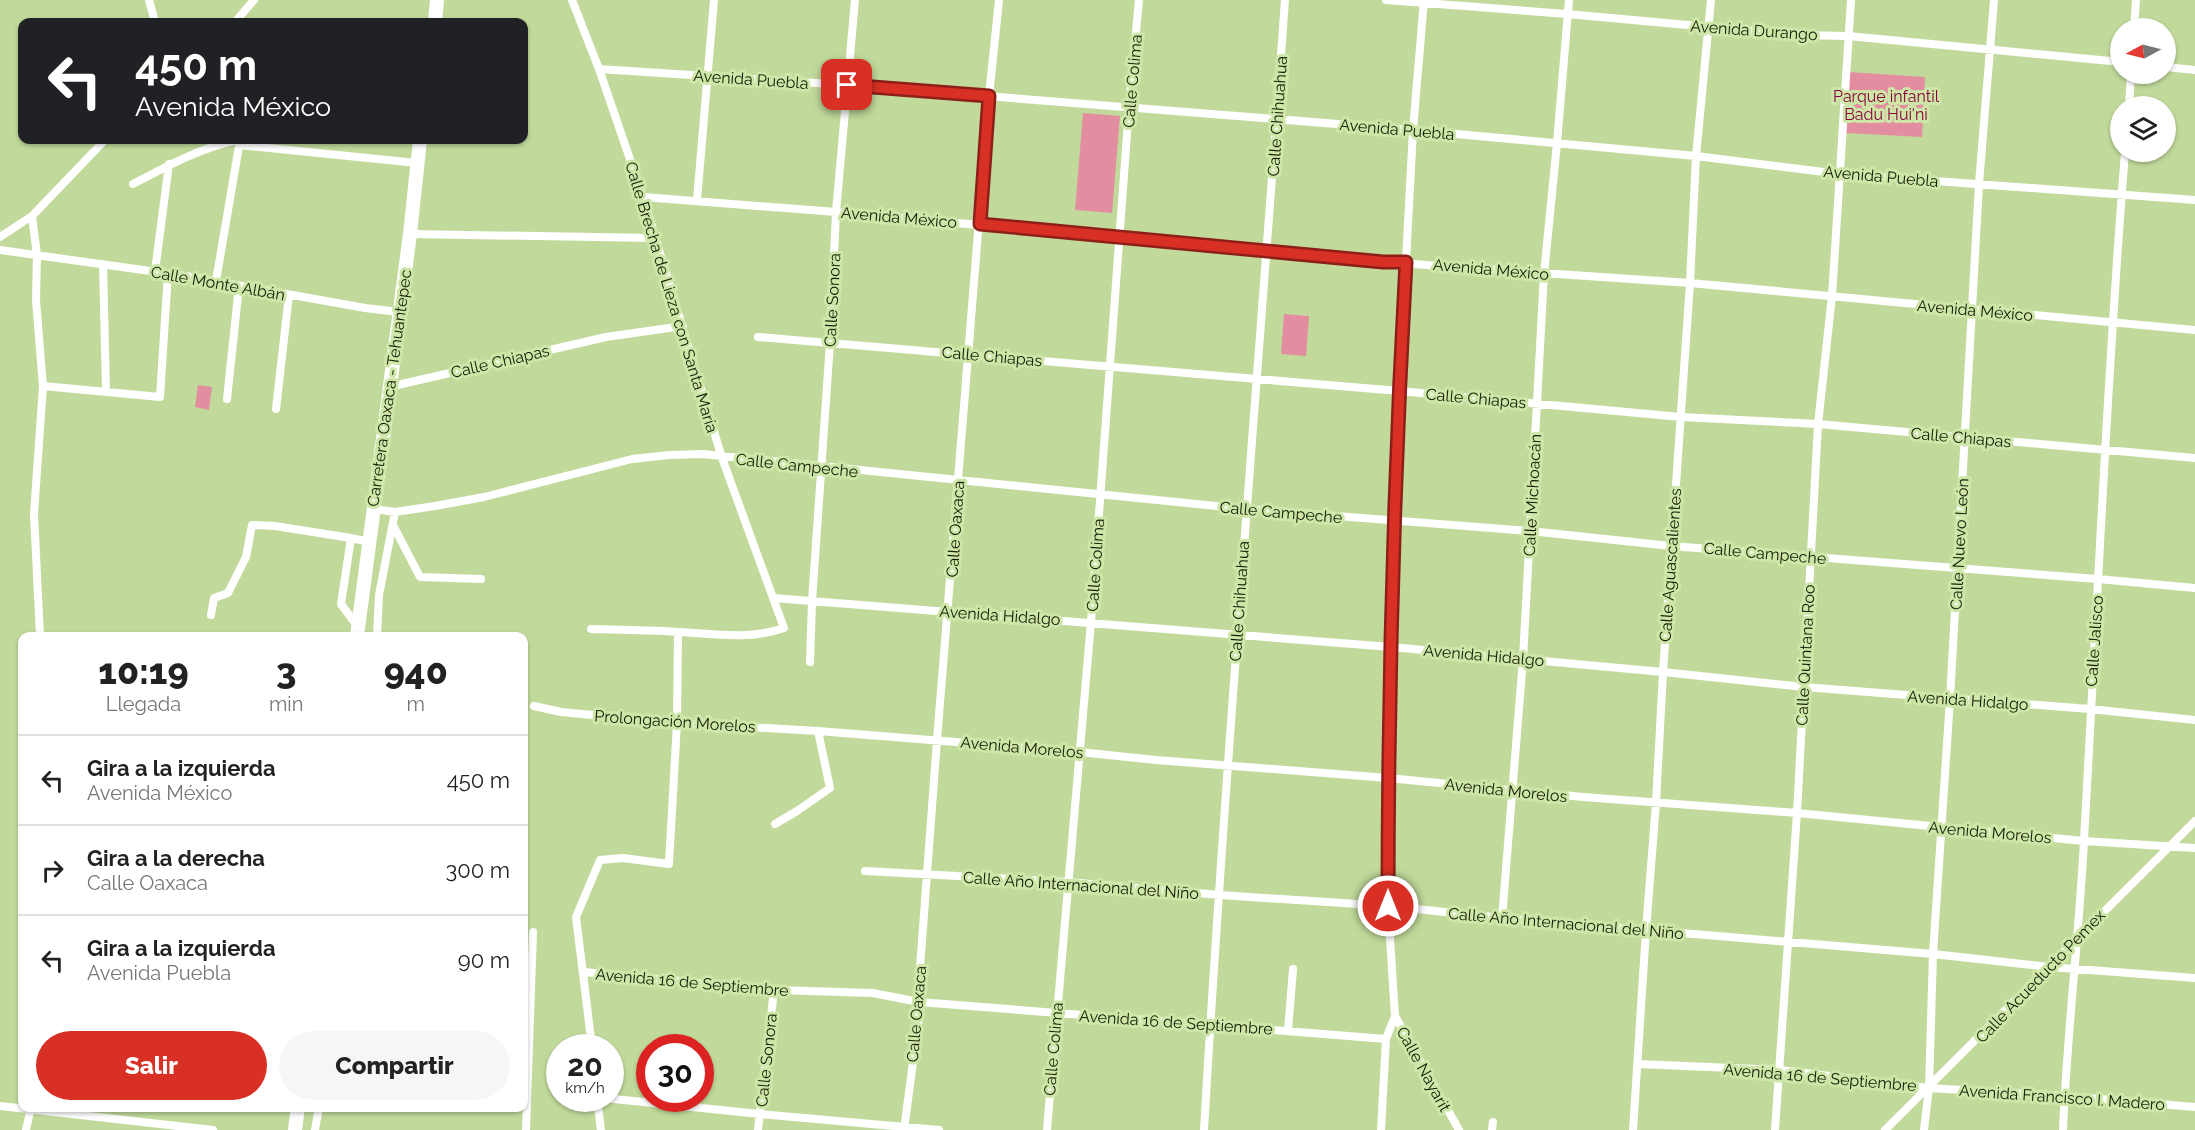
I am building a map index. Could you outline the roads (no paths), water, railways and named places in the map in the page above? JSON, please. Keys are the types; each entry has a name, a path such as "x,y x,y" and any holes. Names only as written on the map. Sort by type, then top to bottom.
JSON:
{"main road":[{"path":"435,18 437,0"},
{"name":"Carretera Oaxaca - Tehuantepec","path":"358,632 410,234 419,144"},
{"path":"295,1130 297,1112"}],"street":[{"path":"149,0 154,18"},
{"path":"238,18 254,0"},
{"name":"Calle Brecha de Lieza con Santa María","path":"572,0 599,69 643,197 722,458 784,628 768,634 721,636 678,632"},
{"path":"697,200 714,0"},
{"name":"Calle Sonora","path":"810,662 836,212 855,0"},
{"name":"Calle Oaxaca","path":"904,1128 919,1017 937,740 989,96 999,0"},
{"name":"Calle Colima","path":"1047,1130 1139,0"},
{"name":"Calle Chihuahua","path":"1204,1130 1236,636 1268,251 1285,0"},
{"name":"Avenida Durango","path":"1386,0 1424,1 1709,27 1848,36 2110,61"},
{"name":"Calle Michoacán","path":"1502,918 1523,658 1544,274 1569,0"},
{"name":"Calle Aguascalientes","path":"1634,1130 1690,283 1696,156 1711,0"},
{"name":"Calle Quintana Roo","path":"1775,1130 1797,813 1818,424 1832,296 1851,0"},
{"name":"Calle Nuevo León","path":"1929,1088 1940,828 1958,567 1979,184 1994,0"},
{"path":"2135,18 2136,0"},
{"name":"Calle Nayarit","path":"1424,1 1413,130 1399,391 1388,778 1388,906 1395,1016 1459,1130"},
{"path":"2176,68 2195,70"},
{"name":"Avenida Puebla","path":"599,69 847,85 1413,130 1696,156 1840,174 2195,200"},
{"path":"0,237 32,216 101,144"},
{"path":"134,184 170,164 217,144"},
{"path":"216,281 239,144"},
{"path":"264,144 417,162"},
{"name":"Calle Jalisco","path":"2063,1130 2073,969 2078,936 2105,450 2124,162"},
{"path":"155,272 170,164"},
{"name":"Avenida México","path":"643,197 1544,274 1690,283 2195,330"},
{"path":"32,216 37,255 36,300 44,386 34,514 40,632"},
{"path":"410,234 654,238"},
{"name":"Calle Monte Albán","path":"0,250 168,273 399,312"},
{"path":"103,264 106,391"},
{"path":"44,386 160,397 168,273"},
{"path":"227,399 239,286"},
{"path":"276,409 289,295"},
{"name":"Calle Chiapas","path":"389,387 586,341 683,326"},
{"name":"Calle Chiapas","path":"758,337 1681,417 1818,424 2195,458"},
{"name":"Calle Campeche","path":"373,509 395,512 484,497 632,459 703,454 722,458 1246,509 2195,588"},
{"path":"377,632 379,595 395,512"},
{"path":"211,615 214,598 228,593 246,557 252,525 275,526 369,542"},
{"path":"393,525 420,577 481,579"},
{"path":"351,538 341,604 358,632"},
{"name":"Avenida Hidalgo","path":"772,598 1523,658 1803,687 2090,709 2195,720"},
{"path":"591,629 678,632 677,723 669,864 623,858 600,860 576,917 591,1034"},
{"name":"Prolongación Morelos","path":"534,706 561,712 677,723 818,731"},
{"path":"775,824 830,788 818,731"},
{"name":"Avenida Morelos","path":"818,731 1388,778 1511,791 1797,813 2084,841 2195,848"},
{"name":"Calle Acueducto Pemex","path":"1885,1130 2195,821"},
{"name":"Calle Año Internacional del Niño","path":"865,871 1068,882 1388,906 1502,918 1933,954 2050,967 2195,978"},
{"path":"528,1073 533,932"},
{"path":"1288,1031 1293,969"},
{"name":"Avenida 16 de Septiembre","path":"584,972 774,990 873,993 919,1002 1386,1039"},
{"name":"Calle Sonora","path":"758,1130 774,990"},
{"path":"1386,1039 1395,1016"},
{"name":"Calle Nayarit","path":"1381,1130 1386,1039"},
{"name":"Avenida 16 de Septiembre","path":"1638,1064 1780,1070 1929,1088"},
{"path":"1924,1130 1929,1088"},
{"name":"Avenida Francisco I. Madero","path":"1929,1088 2195,1107"},
{"path":"624,1100 939,1130"},
{"path":"0,1106 18,1108"},
{"path":"26,1130 30,1112"},
{"path":"57,1112 213,1130"},
{"path":"315,1130 318,1112"},
{"path":"526,1130 527,1112"},
{"path":"599,1112 601,1130"}],"park label":[{"name":"Parque infantil Badu Hui'ni","path":"1886,105"}]}
